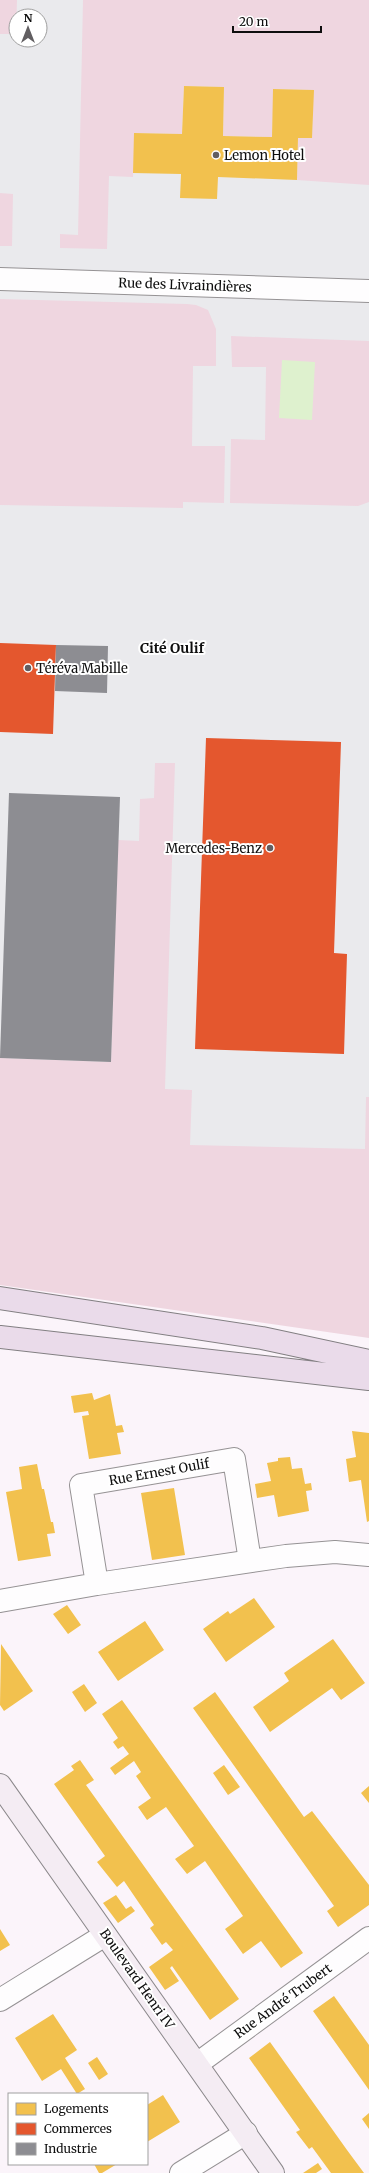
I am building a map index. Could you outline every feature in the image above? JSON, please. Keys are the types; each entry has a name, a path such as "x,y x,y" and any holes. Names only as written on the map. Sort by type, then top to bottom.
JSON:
{"main road":[{"path":"0,1298 262,1338 369,1362"},
{"path":"0,1337 369,1379"},
{"path":"0,1352 88,1362 133,1352"}],"street":[{"name":"Rue des Livraindières","path":"0,278 369,291"},
{"name":"Rue Ernest Oulif","path":"97,1584 81,1485 234,1459 250,1561"},
{"path":"0,1601 97,1584 250,1561 335,1552 369,1555"},
{"name":"Boulevard Henri IV","path":"0,1785 273,2173"},
{"path":"0,2000 105,1935"},
{"name":"Rue André Trubert","path":"197,2064 369,1938"},
{"path":"181,2173 246,2133"}],"shaded area":[{"path":"0,0 369,0 369,1199 0,1149"},
{"path":"0,0 17,0 17,8 8,8 8,34 0,34"},
{"path":"83,0 369,0 369,185 297,180 298,138 312,138 313,90 274,89 272,137 223,136 224,87 184,86 182,134 135,133 133,177 109,176 107,249 60,248 60,234 78,235"},
{"path":"0,193 13,194 12,246 0,246"},
{"path":"0,299 187,304 196,305 208,310 216,329 216,366 193,366 192,446 225,446 224,503 183,502 183,508 0,505"},
{"path":"231,336 369,341 369,502 358,506 230,503 231,439 265,440 266,367 232,367"},
{"path":"282,360 315,362 312,420 279,418"},
{"path":"155,763 175,763 165,1089 192,1090 190,1145 365,1149 366,1097 369,1097 369,1338 0,1285 0,1058 111,1062 118,840 139,841 140,799 154,798"}],"building: Logements":[{"name":"Lemon Hotel","path":"184,86 224,87 223,136 272,137 273,89 314,90 312,138 298,138 297,180 218,177 217,199 180,198 181,174 133,173 134,133 182,134"},
{"path":"92,1393 94,1400 110,1394 116,1426 122,1425 124,1432 117,1433 121,1454 89,1459 82,1416 89,1415 88,1411 74,1413 71,1396"},
{"path":"352,1431 369,1433 369,1521 367,1522 361,1480 349,1482 346,1459 356,1457"},
{"path":"290,1457 292,1469 302,1468 305,1484 311,1483 312,1490 306,1491 309,1511 278,1517 274,1495 257,1498 255,1484 271,1481 267,1463 278,1461 278,1458"},
{"path":"37,1464 42,1489 44,1489 51,1522 53,1522 55,1533 47,1534 51,1556 18,1561 6,1492 22,1489 19,1467"},
{"path":"174,1488 185,1555 152,1560 141,1493"},
{"path":"254,1598 275,1627 226,1662 203,1629 228,1611 230,1614"},
{"path":"67,1605 81,1625 68,1634 53,1614"},
{"path":"145,1621 164,1650 118,1681 98,1652"},
{"path":"333,1639 365,1683 341,1700 332,1688 270,1732 253,1707 289,1681 284,1673"},
{"path":"1,1644 33,1691 4,1711 0,1705"},
{"path":"84,1684 97,1703 85,1712 72,1692"},
{"path":"215,1692 304,1817 312,1811 369,1885 369,1905 338,1927 327,1911 334,1906 193,1708"},
{"path":"122,1700 303,1953 281,1968 261,1941 243,1954 225,1929 243,1916 205,1861 187,1874 175,1859 194,1846 166,1807 147,1820 138,1807 151,1798 136,1776 141,1772 134,1761 115,1775 110,1768 129,1754 123,1746 118,1749 113,1742 118,1738 102,1714"},
{"path":"80,1760 94,1780 86,1785 239,1999 210,2020 172,1966 170,1968 179,1981 165,1990 149,1967 173,1950 166,1942 162,1945 150,1928 154,1925 124,1881 117,1887 97,1862 105,1856 54,1784 74,1770 71,1766"},
{"path":"224,1765 240,1787 228,1795 213,1773"},
{"path":"369,1786 369,1803 361,1793"},
{"path":"116,1895 126,1909 131,1906 135,1911 118,1923 103,1903"},
{"path":"0,1929 10,1945 0,1951"},
{"path":"334,1996 369,2045 369,2090 313,2011"},
{"path":"53,2014 77,2050 65,2058 85,2089 76,2093 61,2069 42,2081 15,2038"},
{"path":"270,2042 364,2173 331,2173 312,2147 309,2149 296,2132 300,2130 249,2058"},
{"path":"97,2057 108,2074 99,2080 88,2063"},
{"path":"163,2095 180,2122 148,2141 148,2104"},
{"path":"369,2113 369,2129 362,2119"},
{"path":"318,2163 322,2169 316,2173 303,2173"},
{"path":"95,2165 115,2165 102,2173 99,2173"}],"building: Commerces":[{"name":"Téréva Mabille","path":"0,643 56,645 53,734 0,732"},
{"name":"Mercedes-Benz","path":"206,738 341,742 334,953 347,954 344,1054 195,1049"}],"building: Industrie":[{"path":"56,645 108,646 107,693 55,691"},
{"path":"9,793 120,797 111,1062 0,1058"}],"place":[{"name":"Lemon Hotel","path":"216,155"},
{"name":"Téréva Mabille","path":"28,668"},
{"name":"Mercedes-Benz","path":"270,848"}],"district":[{"name":"Cité Oulif","path":"172,648"}]}
